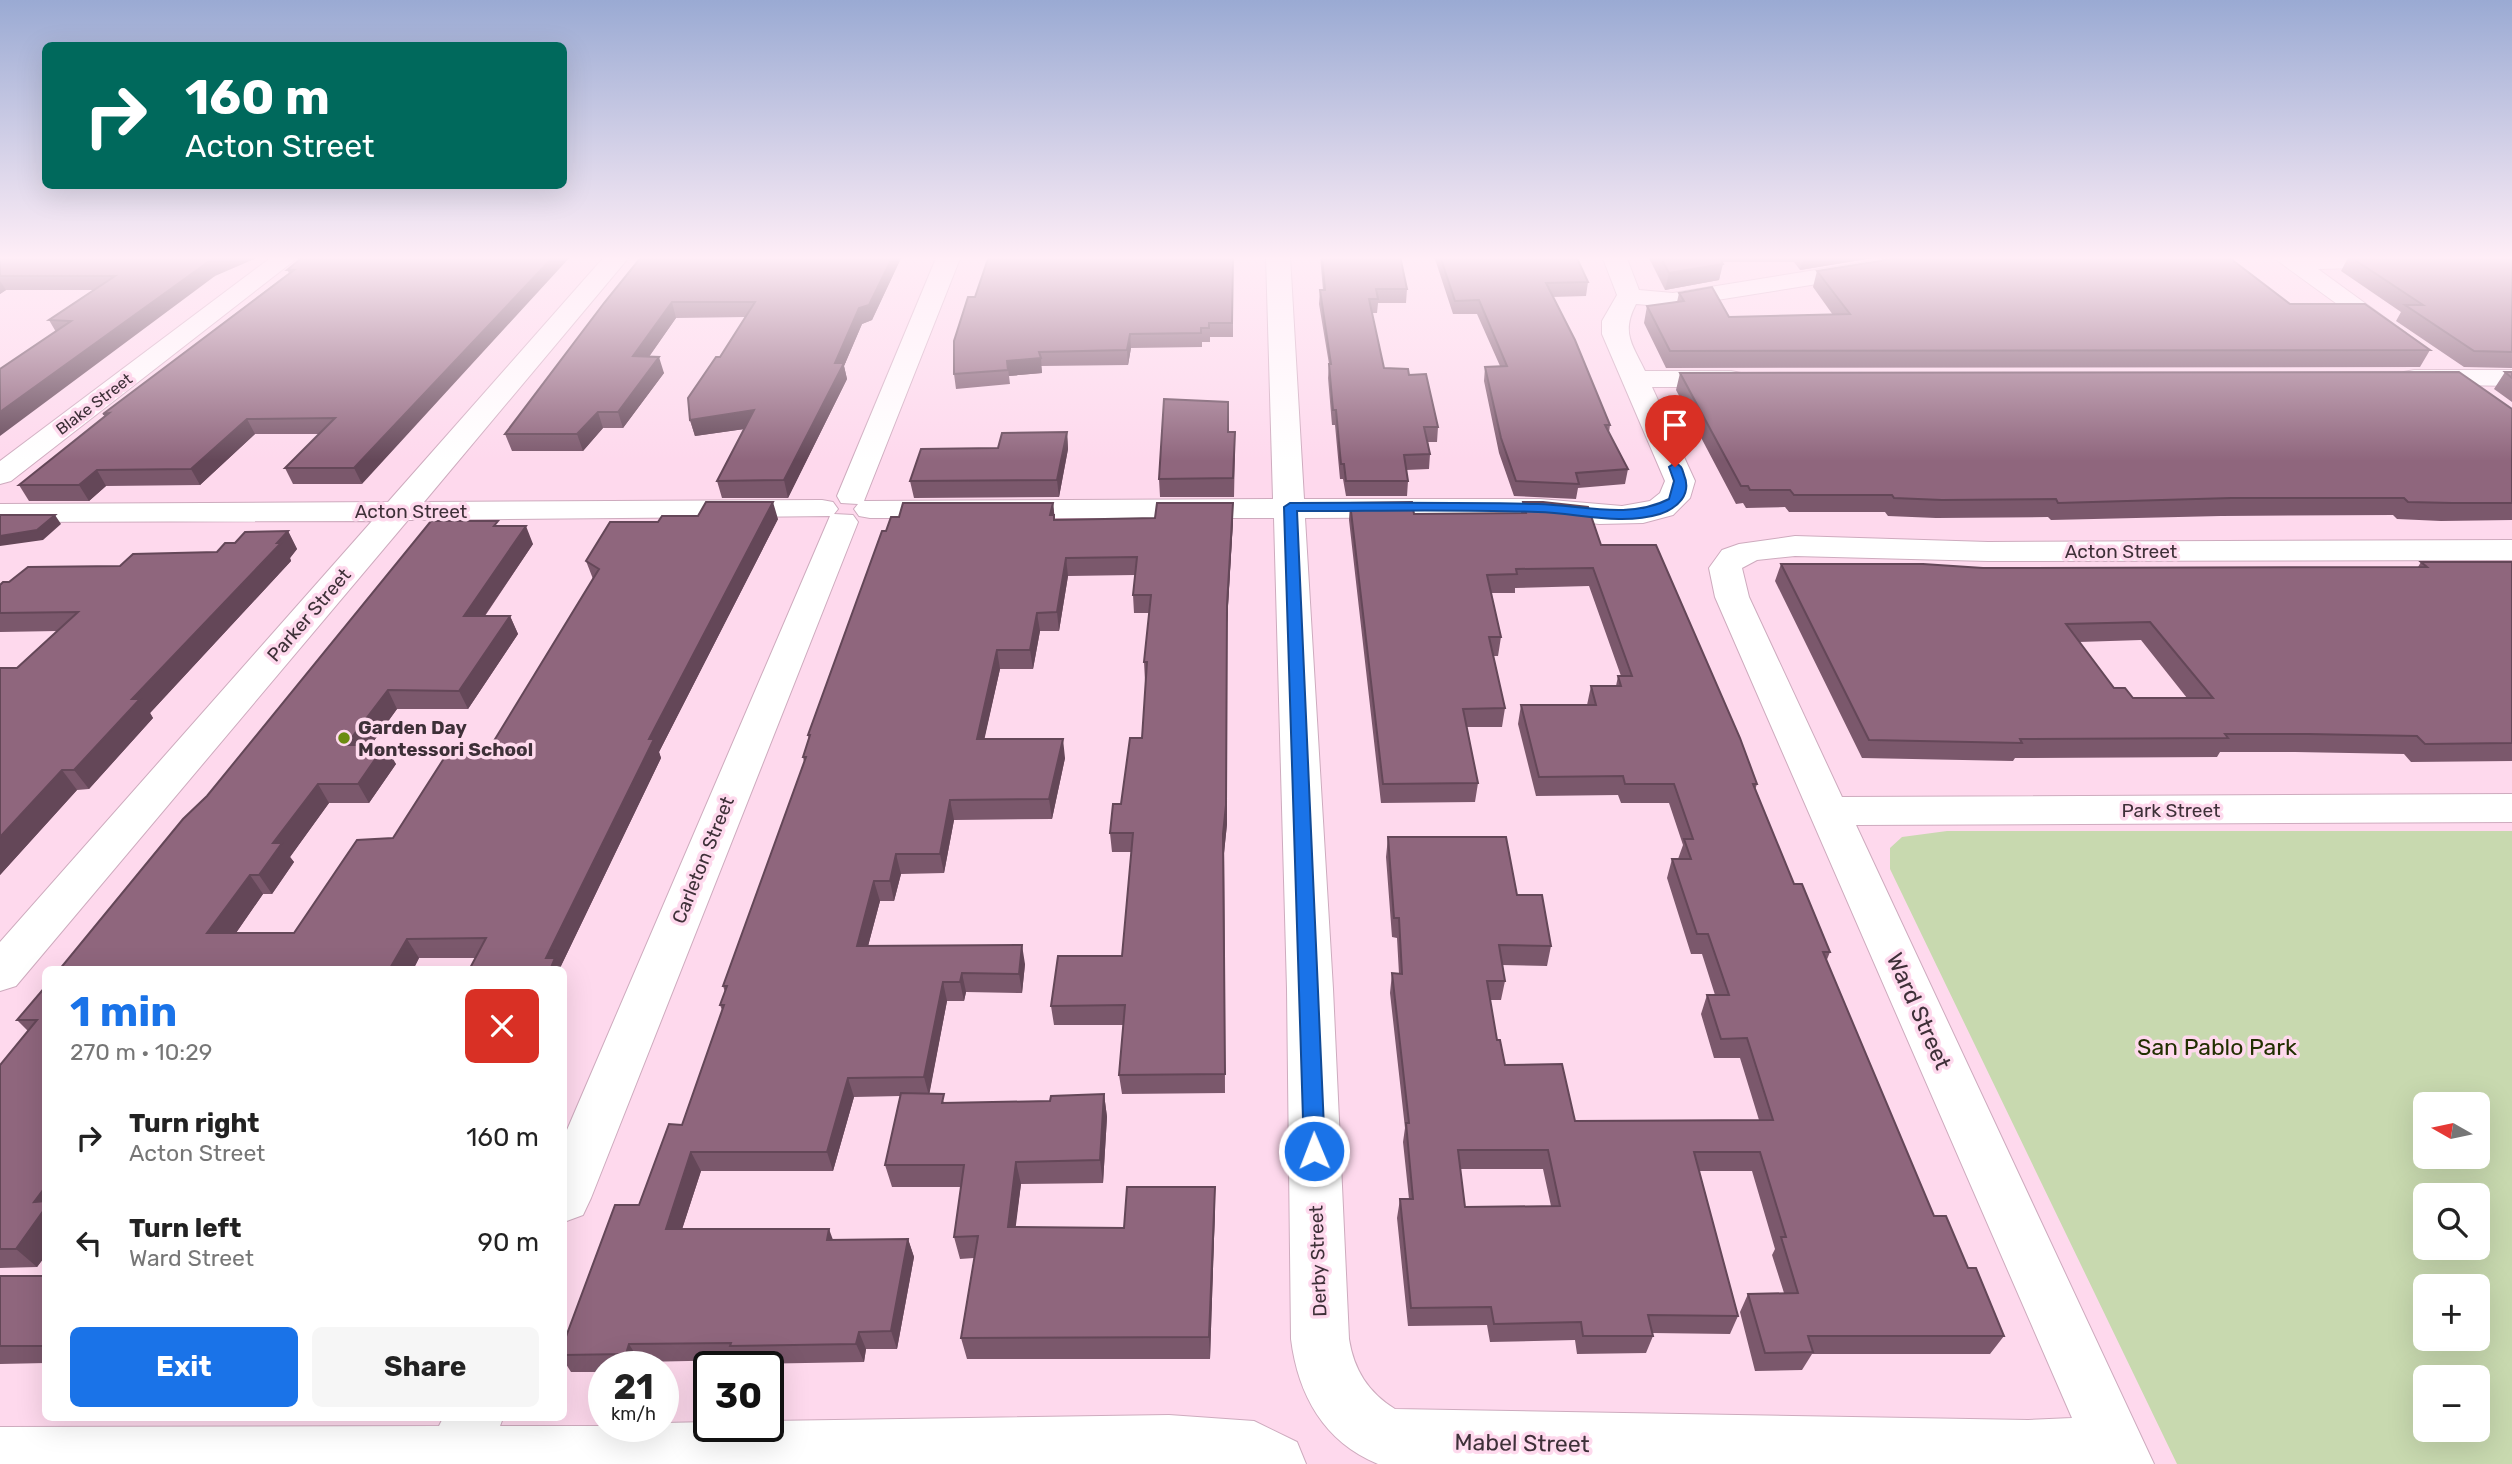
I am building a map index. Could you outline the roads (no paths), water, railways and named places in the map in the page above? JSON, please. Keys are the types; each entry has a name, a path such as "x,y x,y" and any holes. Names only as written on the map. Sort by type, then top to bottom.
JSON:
{"street":[{"name":"Blake Street","path":"0,475 198,324"},
{"name":"Parker Street","path":"0,973 559,324"},
{"name":"Carleton Street","path":"567,1191 921,324"},
{"name":"Derby Street","path":"1281,324 1320,1339 1322,1363 1336,1394 1354,1418"},
{"path":"1615,324 1615,334 1635,379 1759,379"},
{"path":"2380,324 2490,401"},
{"path":"2387,378 2512,378"},
{"name":"Acton Street","path":"0,513 1290,507 1540,508 1630,516 1665,508 1679,494 1680,481 1635,379"},
{"name":"Acton Street","path":"1731,558 1748,551 1786,547 1912,551 2512,550"},
{"name":"Ward Street","path":"1731,558 1726,566 1726,581 2119,1455"},
{"name":"Park Street","path":"1830,811 2512,808"},
{"name":"Mabel Street","path":"1354,1418 1386,1437 1422,1442 2028,1451 2119,1455"},
{"path":"0,1458 461,1446 1168,1447 1254,1452 1275,1464"}],"place":[{"name":"Garden Day Montessori School","path":"344,738"}],"park label":[{"name":"San Pablo Park","path":"2217,1047"}]}
